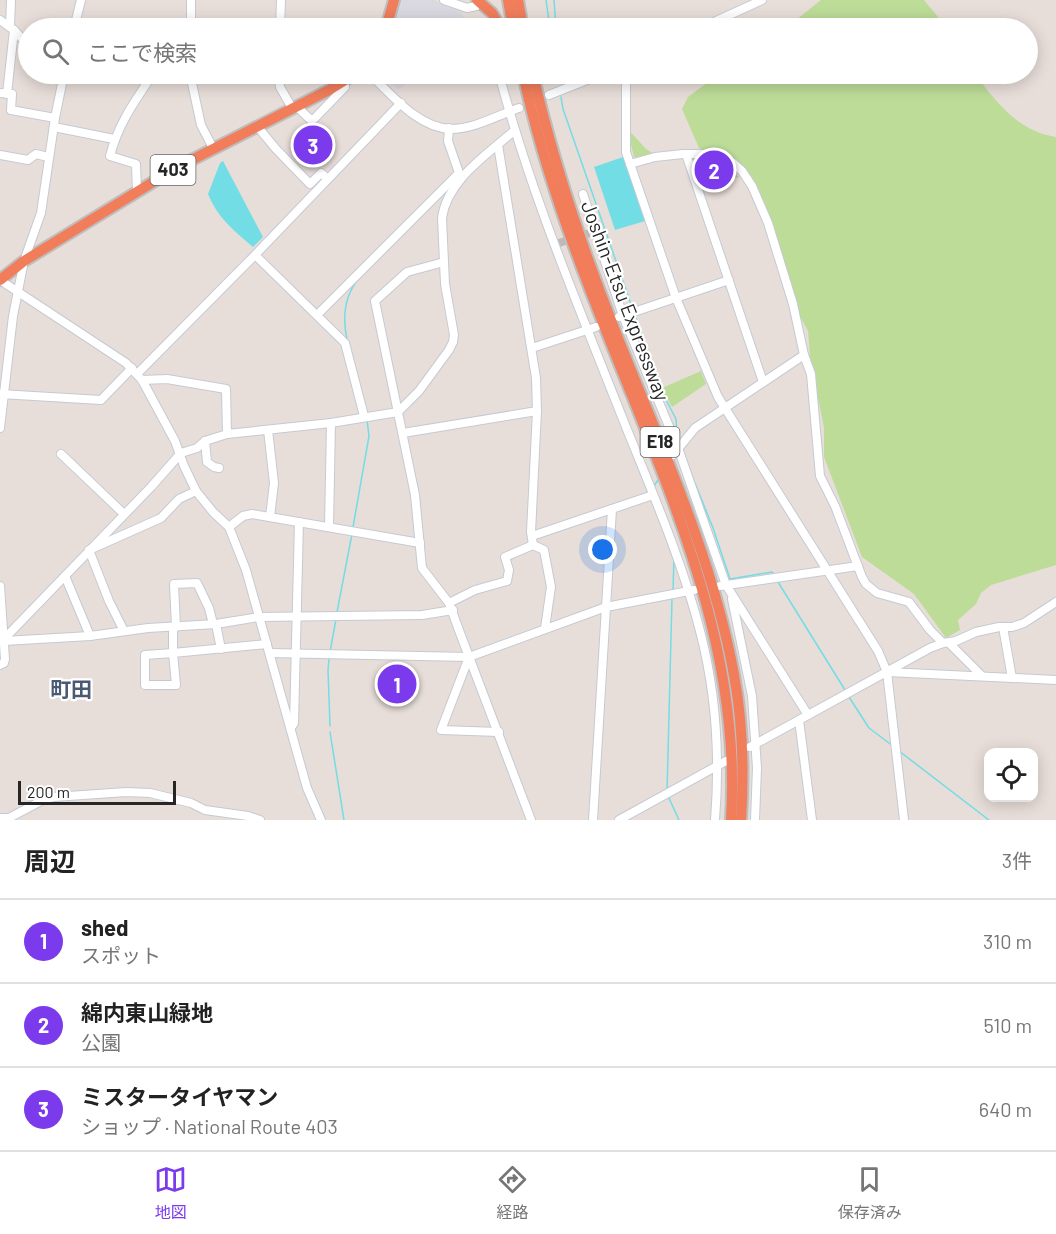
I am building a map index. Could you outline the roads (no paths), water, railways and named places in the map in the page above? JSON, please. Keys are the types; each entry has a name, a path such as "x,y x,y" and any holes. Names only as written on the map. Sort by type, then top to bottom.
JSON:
{"highway":[{"path":"389,18 394,0"},
{"path":"508,0 511,18"},
{"path":"520,0 523,18"},
{"path":"477,3 492,13 495,18"},
{"name":"403","path":"0,280 24,261 137,192 213,148 337,84"},
{"path":"519,84 547,165"},
{"name":"Joshin-Etsu Expressway","path":"526,84 547,165 587,282 671,493 707,602 721,659 730,718 733,759 731,820"},
{"name":"Joshin-Etsu Expressway","path":"536,84 544,119 581,240 683,499 717,600 739,707 742,758 741,820"}],"street":[{"path":"11,0 12,29 4,93 12,94 11,110 55,118"},
{"path":"76,18 81,0"},
{"path":"190,18 191,0"},
{"path":"280,18 281,0"},
{"path":"444,0 467,8 477,3"},
{"path":"723,18 762,0"},
{"path":"0,20 18,35"},
{"path":"0,425 13,316 24,261 41,213 48,157 62,84"},
{"path":"137,192 136,164 110,156 114,140 128,111 146,84"},
{"path":"192,84 201,125 213,148"},
{"path":"280,84 294,107 312,121 346,84"},
{"path":"381,84 423,121 438,127 472,125 519,108"},
{"path":"502,84 515,130 557,244 592,328 653,495 691,590 714,701 718,765 715,820"},
{"path":"549,95 577,84"},
{"path":"626,84 624,142 630,164 676,298 718,397 878,651 887,672 904,820"},
{"path":"2,394 101,400 137,374 401,103"},
{"path":"257,126 310,184 321,173 328,179"},
{"path":"54,127 114,140"},
{"path":"317,315 459,173 448,141 449,128"},
{"path":"4,640 181,453 197,448 205,441 227,434 331,423 398,412 419,391 453,342 454,335 445,284 442,219 447,198 468,172 515,130"},
{"path":"498,145 536,378 533,545"},
{"path":"0,155 28,159 36,154 48,157"},
{"path":"686,154 763,382"},
{"path":"630,164 655,157 709,154 732,162 742,171 752,186 768,223 793,304 804,355 811,374 820,476 836,506 866,584 886,597 909,602 930,630 982,676"},
{"path":"583,194 621,317 676,452 723,586 808,715"},
{"path":"255,255 345,343 364,416"},
{"path":"444,262 407,272 375,301 415,495 422,568 451,607 531,820"},
{"path":"0,280 137,374 226,389 227,434"},
{"path":"621,317 729,280"},
{"path":"532,348 592,328"},
{"path":"676,452 695,428 804,355"},
{"path":"137,374 181,453 184,466 196,491 229,527 246,570 307,788 321,820"},
{"path":"403,433 537,411"},
{"path":"329,527 331,423"},
{"path":"268,430 274,483 270,517"},
{"path":"205,441 207,462 219,468"},
{"path":"61,454 124,514"},
{"path":"650,485 657,477"},
{"path":"89,549 161,518 179,499 196,491"},
{"path":"532,536 653,495"},
{"path":"593,820 612,509"},
{"path":"229,527 247,514 420,543"},
{"path":"291,727 294,723 299,522"},
{"path":"4,640 90,636 215,624 259,617 422,615 451,607 475,590 507,581 509,570 505,556 533,545 544,550 550,587 545,628"},
{"path":"89,549 109,601 124,631"},
{"path":"723,586 858,566"},
{"path":"65,576 90,636"},
{"path":"221,649 215,624 197,583 174,584 173,653 176,685 145,685 145,655 173,653 221,649 267,644"},
{"path":"0,586 5,659 0,665 0,670"},
{"path":"270,653 469,657 606,607 691,590"},
{"path":"730,595 752,696 755,820"},
{"path":"753,745 887,672 946,643 976,632 1012,627 1023,623 1056,602"},
{"path":"1004,627 1012,678"},
{"path":"469,657 441,730 499,732"},
{"path":"887,672 1056,680"},
{"path":"800,720 812,820"},
{"path":"619,820 634,816 667,793 726,760"},
{"path":"0,818 9,818 41,801 54,797 126,792 150,793 191,803 205,810 260,820"}],"water":[{"path":"623,157 645,221 615,230 594,167"},
{"path":"223,161 263,237 253,247 221,217 208,194 220,163"}],"waterway":[{"path":"546,0 549,18"},
{"path":"554,0 555,18"},
{"path":"561,97 563,109 633,310"},
{"path":"347,339 346,306 351,291 360,277"},
{"path":"635,315 661,390 676,419 677,436"},
{"path":"353,527 369,436 367,420"},
{"path":"688,466 713,528 730,579 772,572 774,575"},
{"path":"655,489 654,486 658,480"},
{"path":"337,612 352,534"},
{"path":"673,591 674,557"},
{"path":"778,582 845,690"},
{"path":"667,792 672,599"},
{"path":"330,652 336,619"},
{"path":"329,659 330,726"},
{"path":"849,697 869,728 893,746"},
{"path":"330,732 344,820"},
{"path":"899,751 989,820"},
{"path":"668,796 679,820"}],"tunnel":[{"path":"559,243 590,233"}],"place":[{"name":"ミスタータイヤマン","path":"313,145"},
{"name":"綿内東山緑地","path":"714,170"},
{"name":"shed","path":"397,684"}],"district":[{"name":"町田","path":"71,690"}]}
